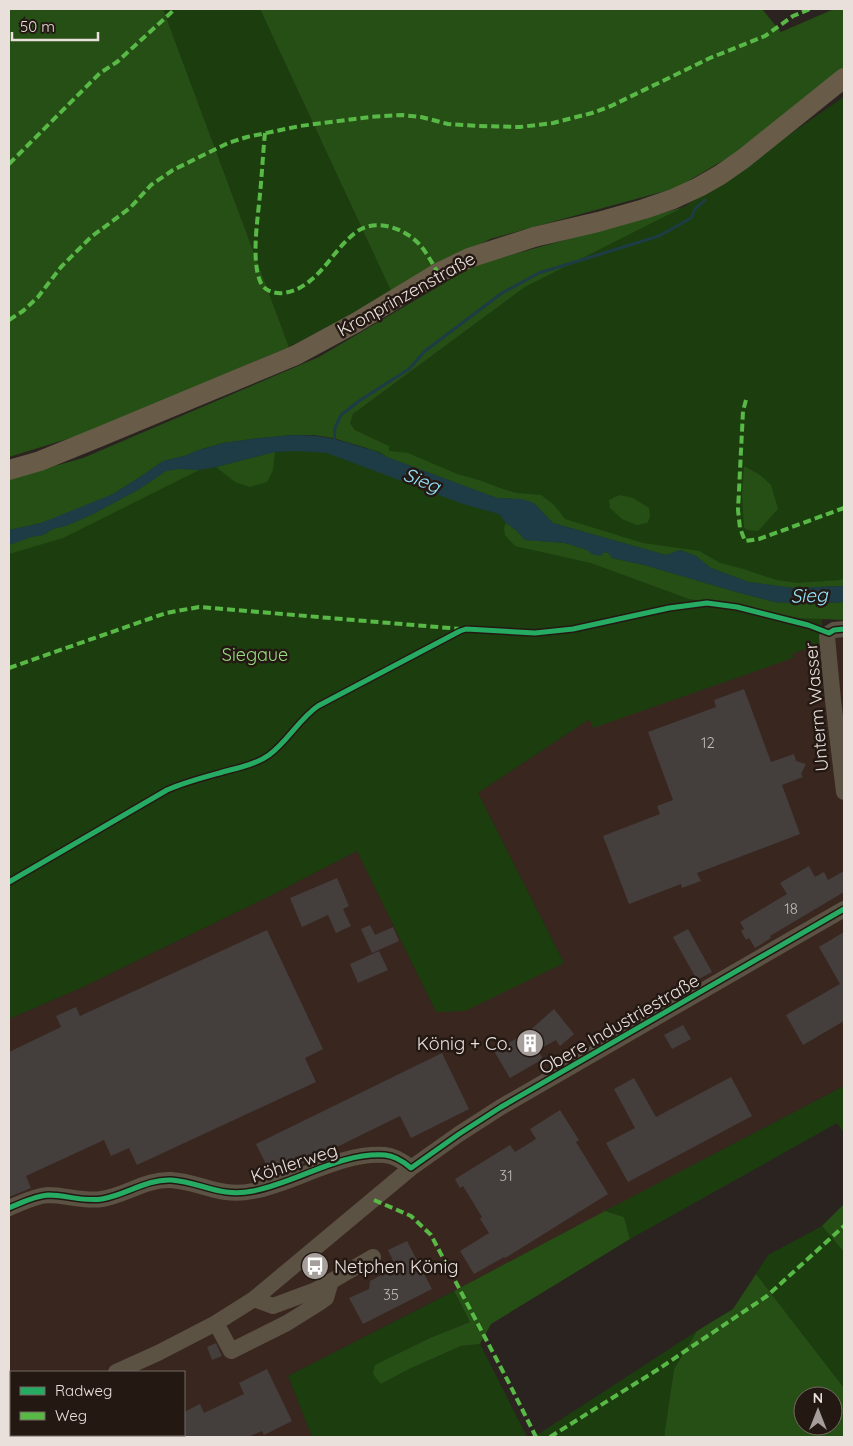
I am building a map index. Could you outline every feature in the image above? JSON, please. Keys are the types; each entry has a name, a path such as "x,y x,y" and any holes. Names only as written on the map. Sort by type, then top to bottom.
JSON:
{"main road":[{"name":"Kronprinzenstraße","path":"9,470 100,438 296,355 358,322 438,273 469,258 534,237 644,209 699,187 743,159 844,78"}],"street":[{"name":"Unterm Wasser","path":"844,629 834,630 828,633 827,637 832,700 844,792"},
{"name":"Obere Industriestraße","path":"118,1371 216,1323 254,1298 411,1168 501,1107 844,909"},
{"name":"Köhlerweg","path":"9,1208 33,1198 47,1195 89,1200 101,1199 149,1182 162,1180 186,1183 219,1192 235,1194 253,1191 360,1156 386,1155 402,1160 411,1168"},
{"path":"254,1298 273,1306 316,1290 374,1257"},
{"path":"216,1323 231,1352 287,1323 319,1303 326,1298 331,1281"}],"shaded area":[{"path":"844,637 844,1086 288,1376 312,1437 9,1437 9,1019 83,987 266,898 357,851 436,1012 564,963 478,793 585,722 765,664 816,640"}],"green space":[{"path":"9,9 163,9 289,347 90,432 9,457"},
{"path":"163,9 260,9 392,293 289,347"},
{"path":"260,9 762,9 781,32 834,9 844,9 844,69 741,150 676,188 490,239 392,293"},
{"name":"Siegaue","path":"844,97 844,578 820,582 823,642 792,654 793,658 593,728 590,720 585,722 478,793 564,963 465,1011 436,1012 357,851 266,898 83,987 9,1019 9,530 176,453 389,448 389,446 355,430 350,423 353,414 525,287 684,207"},
{"path":"684,207 525,287 353,414 350,423 355,430 389,446 389,451 408,453 457,474 516,493 541,495 554,505 565,519 643,543 699,551 720,563 776,580 798,583 840,580 844,578 844,586 793,588 749,582 711,568 696,556 681,550 666,555 553,523 534,503 509,498 497,498 387,457 380,452 333,438 314,435 293,435 223,443 163,461 113,494 41,523 9,530 9,479 83,458 319,357 475,265"},
{"path":"275,452 273,470 267,482 250,487 235,482 216,467"},
{"path":"744,466 760,475 771,485 778,509 758,531 747,530 744,527 742,494"},
{"path":"179,469 199,470 63,538 9,554 9,545 43,535 53,529 66,526 91,515 138,490 166,471"},
{"path":"620,495 633,498 649,508 650,517 647,523 637,525 622,519 610,508 609,500"},
{"path":"506,523 525,540 565,543 587,550 609,553 612,558 644,565 774,602 801,604 844,602 844,620 799,618 689,599 591,563 515,546 505,535 504,528"},
{"path":"844,1086 844,1133 837,1123 630,1239 624,1217 605,1211"},
{"path":"844,1204 844,1252 822,1226"},
{"path":"605,1211 624,1217 630,1239 491,1324 480,1344 461,1346 409,1369 381,1384 373,1374 375,1365 430,1338 470,1322 454,1291"},
{"path":"822,1226 844,1252 844,1388 756,1274 768,1255"},
{"path":"756,1274 842,1386 793,1386 793,1436 843,1436 843,1387 844,1437 664,1437 674,1369 697,1331 733,1309"},
{"path":"454,1291 470,1322 430,1338 376,1365 381,1384 409,1369 461,1346 480,1344 527,1437 312,1437 288,1376"},
{"path":"697,1331 674,1369 664,1437 534,1437"}],"water":[{"name":"Sieg","path":"293,435 326,438 373,450 497,498 522,499 534,503 553,523 666,555 680,550 696,556 711,568 749,582 793,588 844,586 844,602 801,604 774,602 644,565 612,558 608,553 604,552 601,556 591,554 587,550 565,543 525,540 499,514 463,504 327,453 298,451 275,452 199,470 179,469 166,471 138,490 91,515 66,526 53,529 43,535 9,545 9,530 41,523 113,494 163,461 223,443"}],"building":[{"path":"744,689 771,762 794,754 796,761 806,764 801,774 803,777 782,785 800,834 697,873 701,881 682,888 681,884 629,904 603,836 660,814 657,806 673,800 648,732 716,707 714,700"},
{"path":"809,866 815,877 824,872 828,880 844,871 844,892 770,936 771,938 755,948 749,938 746,940 741,931 744,929 740,922 787,894 780,883"},
{"path":"337,878 349,906 343,909 351,926 336,933 328,915 302,927 290,898"},
{"path":"370,925 375,935 393,927 399,941 372,953 361,929"},
{"path":"688,929 712,972 697,980 673,937"},
{"path":"267,930 323,1049 305,1058 316,1082 137,1165 129,1148 111,1156 104,1140 26,1176 31,1188 9,1197 9,1052 61,1027 56,1016 76,1007 80,1016"},
{"path":"844,932 844,1021 803,1045 786,1015 840,984 819,947"},
{"path":"379,951 388,970 358,983 350,964"},
{"name":"König + Co.","path":"554,1009 574,1034 560,1046 556,1040 538,1050 543,1059 510,1078 494,1051 528,1032"},
{"path":"683,1025 691,1039 672,1049 664,1035"},
{"path":"442,1053 469,1109 411,1138 400,1116 296,1167 272,1176 256,1144"},
{"path":"731,1077 752,1116 628,1182 606,1143 635,1128 614,1089 634,1078 656,1117"},
{"path":"560,1110 579,1140 576,1142 608,1194 505,1258 474,1274 460,1251 489,1233 480,1219 482,1217 463,1186 460,1188 455,1179 510,1145 515,1152 536,1139 530,1129"},
{"path":"407,1241 432,1289 363,1324 349,1298 369,1289 370,1281 396,1267 388,1250"},
{"path":"216,1343 222,1356 212,1360 207,1347"},
{"path":"267,1369 292,1421 264,1435 262,1431 248,1437 184,1437 185,1412 200,1404 204,1413 244,1394 239,1383"}],"waterway":[{"path":"334,443 335,428 341,415 359,401 409,369 425,351 502,293 539,273 659,236 691,218 695,209 705,200"}],"marked path":[{"path":"9,164 100,73 117,62 175,9"},
{"path":"9,320 23,311 38,297 61,267 91,237 130,208 151,185 173,170 228,143 300,126 402,115 421,117 448,124 479,126 520,127 553,123 611,106 710,58 765,36 793,16 810,9"},
{"path":"265,133 256,261 260,281 267,289 277,293 284,293 302,287 323,269 343,244 355,233 363,228 380,225 398,230 414,239 425,251 438,273"},
{"path":"746,400 743,411 738,510 740,528 745,541 759,539 844,508"},
{"path":"9,668 166,613 199,607 461,629"},
{"path":"374,1200 411,1216 431,1235 536,1437"},
{"path":"550,1437 657,1370 767,1296 844,1226"}],"cycle path":[{"path":"9,882 167,790 265,758 318,706 466,629 535,633 573,629 669,608 707,603 737,607 808,625 829,633 834,630 844,629"},
{"path":"9,1208 33,1198 48,1195 88,1200 102,1199 162,1180 182,1181 220,1191 241,1193 269,1187 335,1163 368,1155 393,1157 411,1168 501,1107 844,909"}],"place":[{"name":"König + Co.","path":"530,1043"},
{"name":"Netphen König","path":"315,1266"}]}
